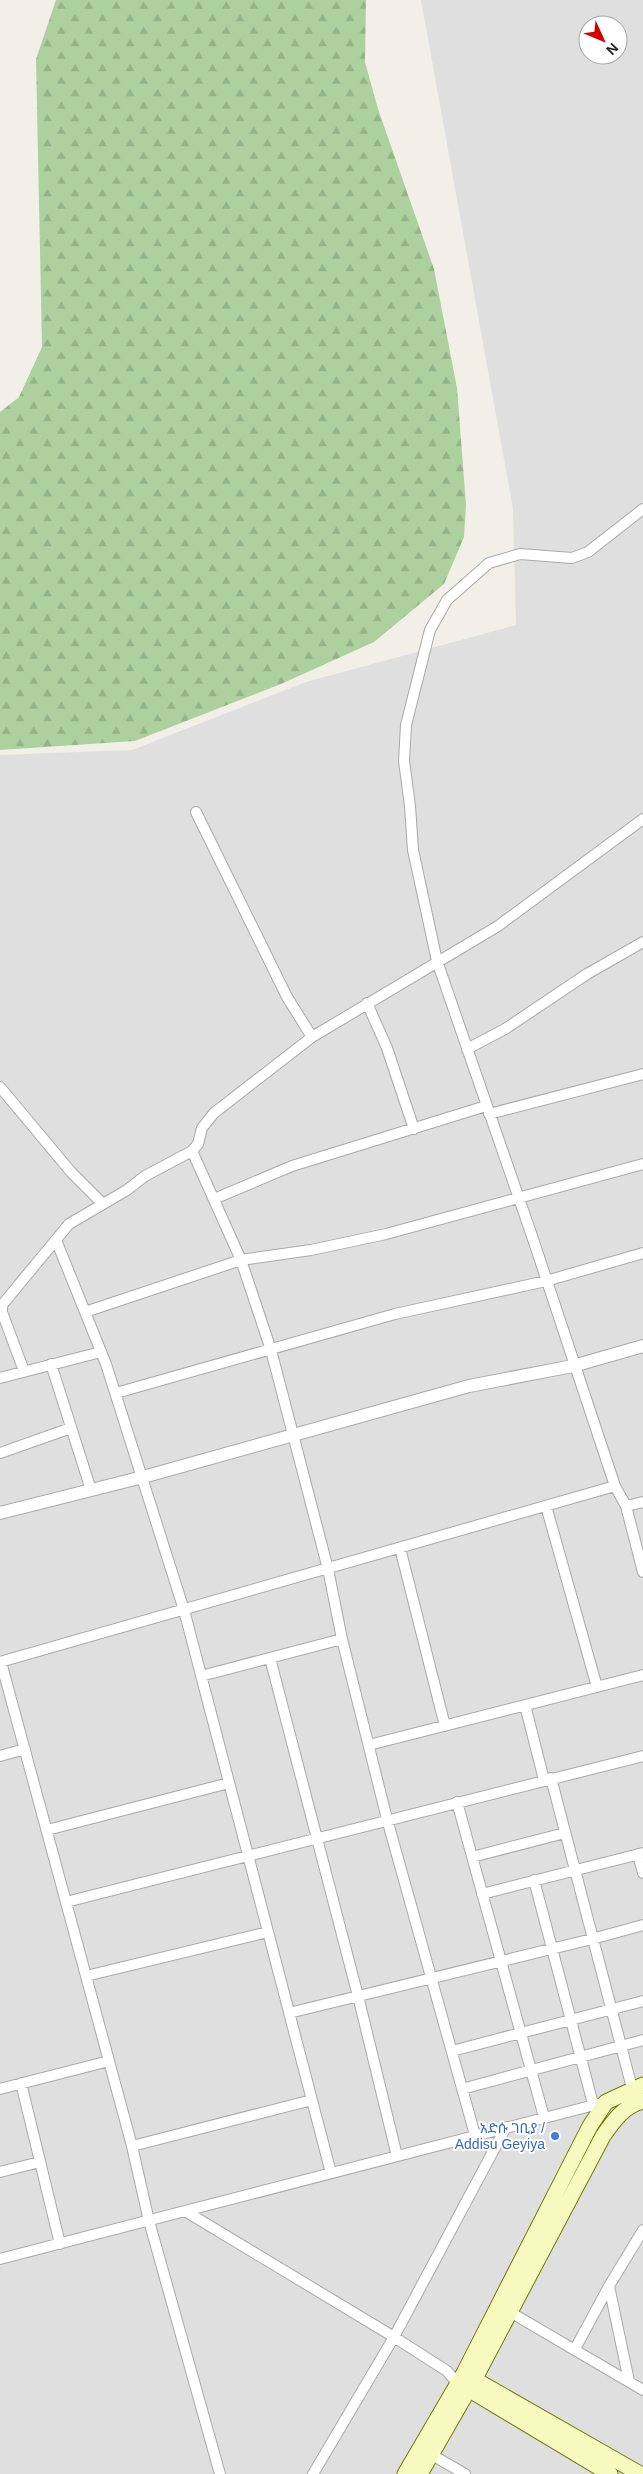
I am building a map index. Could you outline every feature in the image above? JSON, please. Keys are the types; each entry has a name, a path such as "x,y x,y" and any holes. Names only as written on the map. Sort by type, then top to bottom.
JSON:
{"main road":[{"path":"466,2381 600,2103 638,2087"},
{"path":"420,2474 426,2452 466,2381 510,2312 604,2136 616,2117 625,2109 643,2101"},
{"path":"466,2381 610,2474"},
{"path":"466,2381 640,2474"},
{"path":"405,2474 426,2452"}],"street":[{"path":"643,508 588,552 572,558 520,554 490,563 447,600 430,630 406,725 404,761 413,850 437,961 573,1366 615,1486 626,1506 643,1572"},
{"path":"196,812 287,997 312,1037"},
{"path":"24,1370 2,1312 2,1305 76,1218 127,1190 145,1176 192,1151 198,1144 202,1128 214,1113 312,1037 498,926 643,818"},
{"path":"467,1049 505,1029 587,974 643,942"},
{"path":"367,1003 387,1048 414,1129"},
{"path":"214,1199 280,1170 414,1129 643,1074"},
{"path":"0,1087 71,1172 102,1203"},
{"path":"192,1151 241,1260 271,1350 291,1434 328,1569 342,1639 387,1819 475,2135"},
{"path":"85,1312 241,1260 311,1250 367,1238 643,1164"},
{"path":"56,1240 102,1352 184,1610 331,2173"},
{"path":"116,1393 395,1314 546,1281 643,1253"},
{"path":"0,1513 143,1477 291,1434 469,1386 573,1366 643,1346"},
{"path":"0,1378 24,1370 102,1352"},
{"path":"51,1364 91,1490"},
{"path":"0,1454 71,1428"},
{"path":"220,2474 149,2221 132,2146 0,1662 615,1486"},
{"path":"626,1506 643,1502"},
{"path":"546,1506 597,1687"},
{"path":"400,1548 445,1726"},
{"path":"201,1676 342,1639"},
{"path":"270,1658 358,1996 396,2156"},
{"path":"368,1745 643,1675"},
{"path":"525,1705 565,1833 620,2046 638,2087"},
{"path":"0,1756 25,1749"},
{"path":"66,1902 387,1819 643,1756"},
{"path":"47,1830 229,1783"},
{"path":"456,1802 544,2117"},
{"path":"472,1858 565,1833"},
{"path":"482,1894 641,1853 643,1873"},
{"path":"0,2259 600,2103 580,2057 534,1880"},
{"path":"289,2013 643,1925"},
{"path":"86,1976 268,1932"},
{"path":"452,2052 643,2000"},
{"path":"462,2089 643,2040"},
{"path":"0,2089 109,2061"},
{"path":"21,2084 60,2244"},
{"path":"132,2146 312,2100"},
{"path":"313,2474 394,2337 506,2127"},
{"path":"0,2172 40,2162"},
{"path":"185,2211 466,2381"},
{"path":"575,2349 609,2286 643,2230"},
{"path":"609,2286 629,2381"},
{"path":"510,2312 643,2390"},
{"path":"426,2452 465,2474"}],"shaded area":[{"path":"421,0 643,0 643,2474 0,2474 0,755 132,750 306,682 516,625 513,509"}],"green space":[{"path":"56,0 366,0 365,62 378,109 434,269 457,388 466,505 464,537 444,584 374,642 281,684 135,741 0,750 0,412 19,397 42,347 36,59"}],"place":[{"name":"አድሱ ገቢያ / Addisu Geyiya","path":"555,2136"}]}
